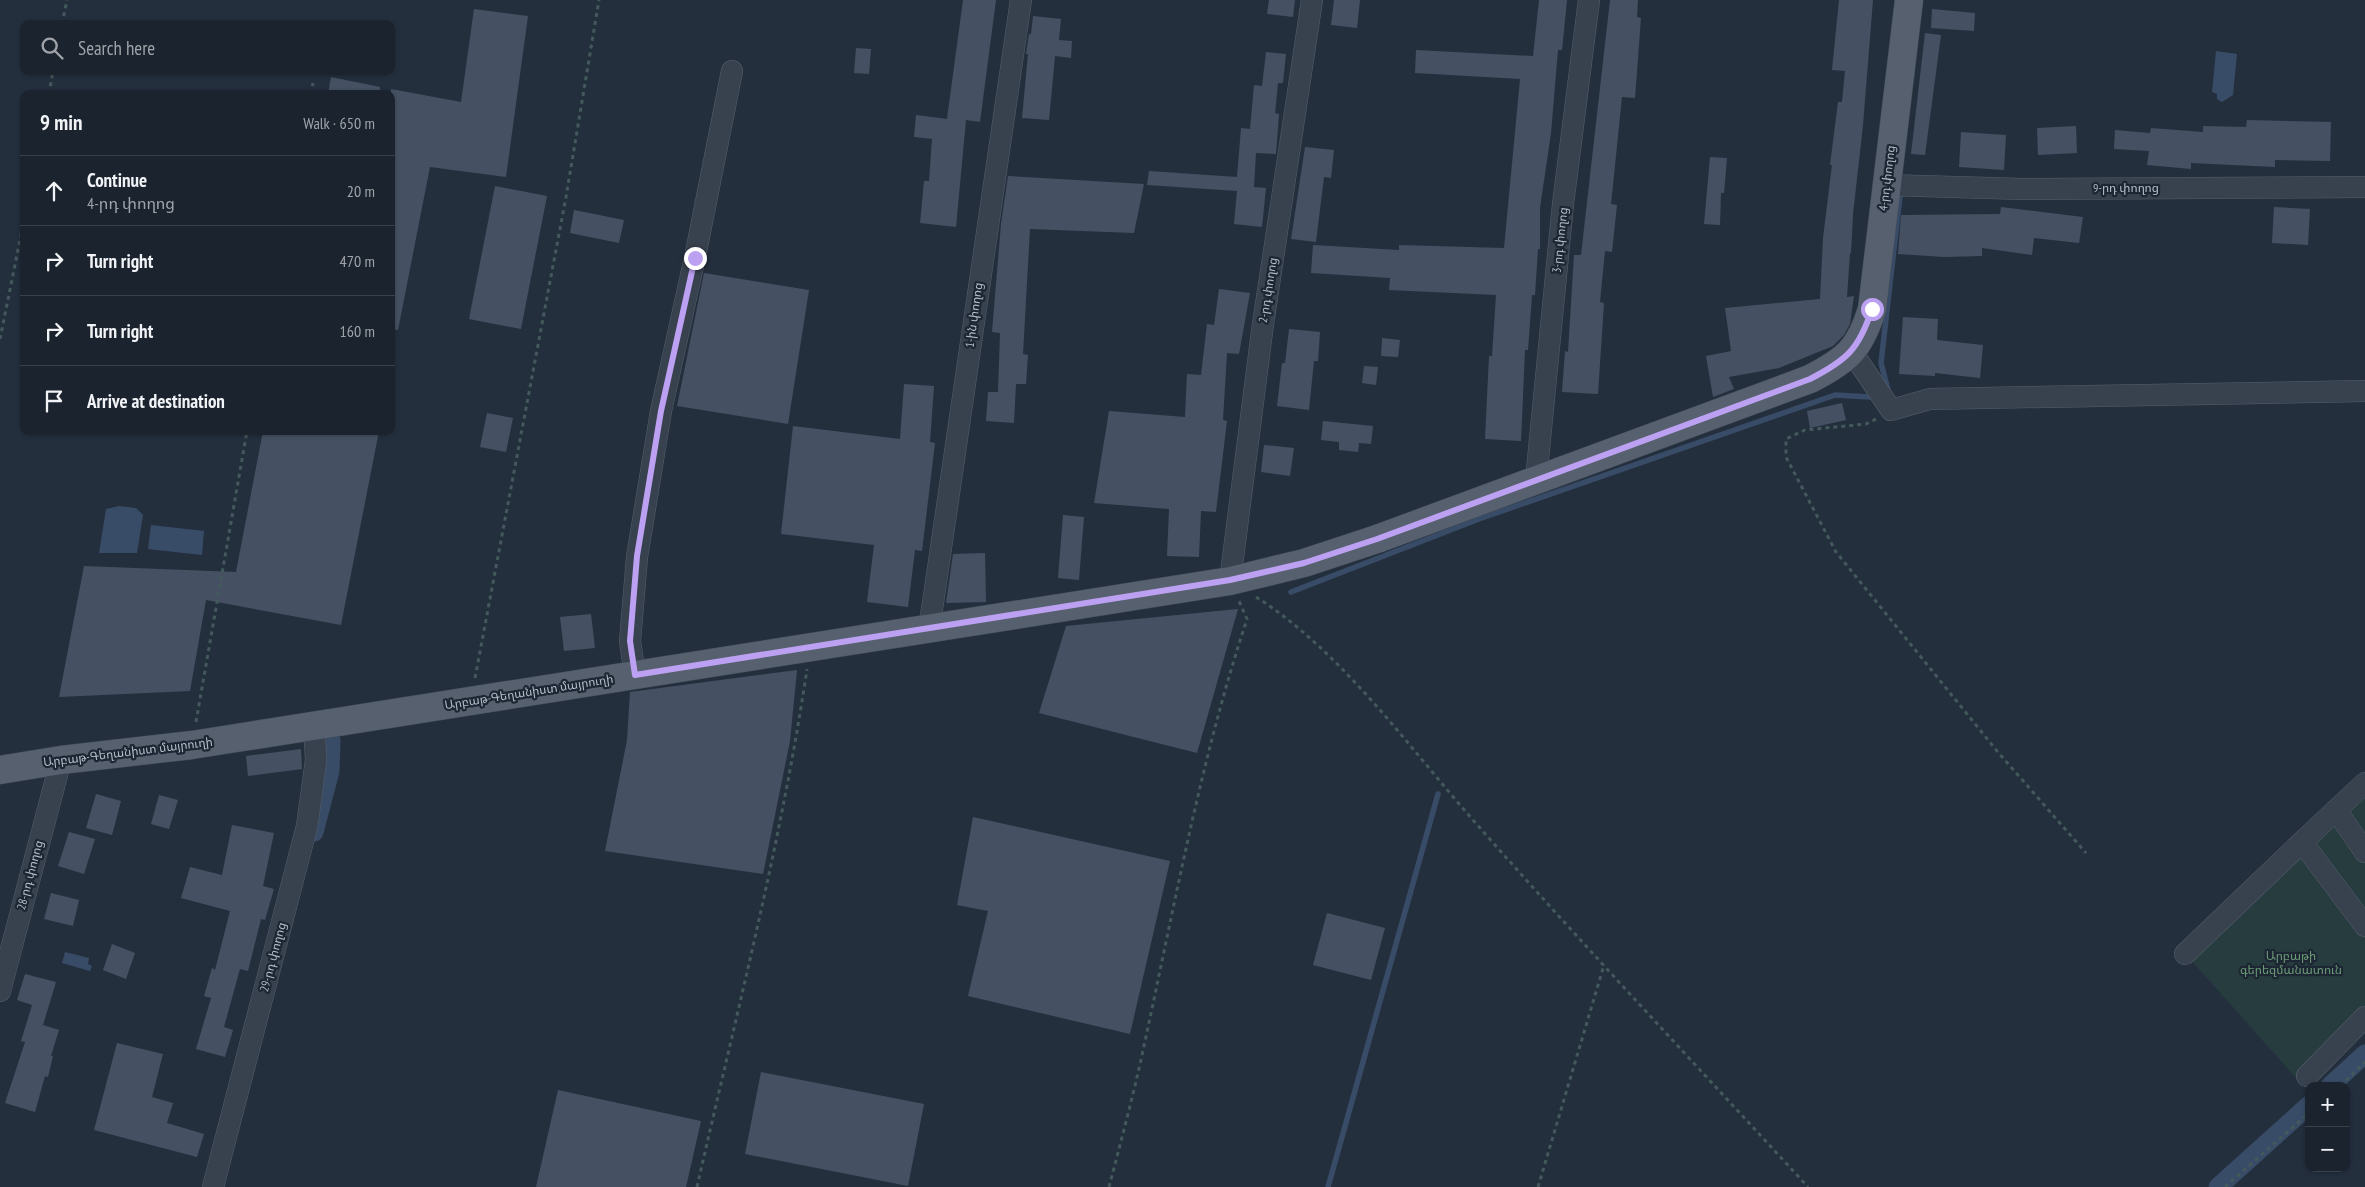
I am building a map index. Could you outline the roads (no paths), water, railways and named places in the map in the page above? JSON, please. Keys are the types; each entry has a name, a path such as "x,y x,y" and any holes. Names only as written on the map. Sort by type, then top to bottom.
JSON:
{"main road":[{"name":"4-րդ փողոց","path":"1852,352 1864,335 1872,309 1909,0"},
{"name":"Արբաթ-Գեղանիստ մայրուղի","path":"0,770 60,760 192,745 928,630 1230,580 1313,560 1377,539 1810,379 1832,368 1852,352"}],"street":[{"name":"1-ին փողոց","path":"928,630 1021,0"},
{"name":"2-րդ փողոց","path":"1230,580 1263,324 1312,0"},
{"name":"3-րդ փողոց","path":"1536,480 1563,204 1590,0"},
{"path":"635,675 630,641 637,556 661,411 695,258 732,71"},
{"name":"9-րդ փողոց","path":"1886,185 2023,188 2365,187"},
{"path":"1852,352 1891,410 1930,399 2365,391"},
{"name":"29-րդ փողոց","path":"213,1187 307,826 316,760 314,725"},
{"name":"28-րդ փողոց","path":"0,991 60,760"},
{"path":"2185,954 2365,783"},
{"path":"2336,810 2365,852"},
{"path":"2302,842 2365,926"},
{"path":"2308,1076 2365,1016"}],"water":[{"path":"2216,51 2237,54 2233,95 2222,102 2217,99 2217,94 2212,92"},
{"path":"119,506 136,508 143,515 137,553 99,553 106,509"},
{"path":"151,525 204,531 202,555 148,549"},
{"path":"65,952 89,958 88,964 92,966 90,971 62,963"}],"waterway":[{"path":"1888,390 1881,363 1900,196"},
{"path":"1291,592 1479,519 1835,395 1870,397"},
{"path":"314,832 330,771 331,740"},
{"path":"1328,1187 1438,794"},
{"path":"2334,1082 2365,1054"},
{"path":"2218,1187 2305,1109"}],"park label":[{"name":"Արբաթի գերեզմանատուն","path":"2291,963"}]}
